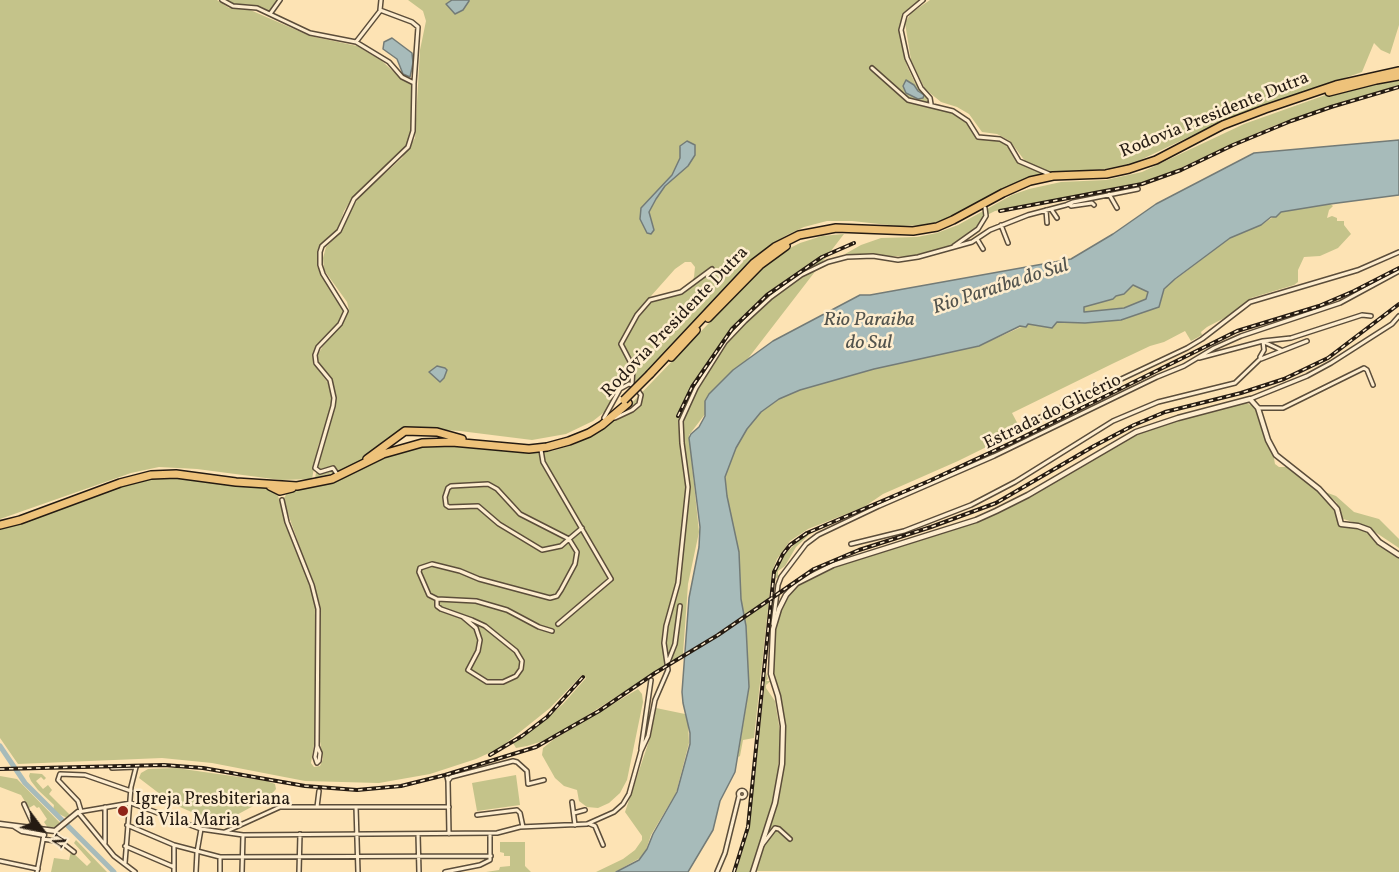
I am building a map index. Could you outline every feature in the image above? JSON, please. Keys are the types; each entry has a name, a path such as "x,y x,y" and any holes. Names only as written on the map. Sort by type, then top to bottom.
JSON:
{"highway":[{"name":"Rodovia Presidente Dutra","path":"652,375 754,263 787,240 810,232 836,228 926,230 953,220 1017,186 1053,176 1106,174 1129,169 1156,160 1206,133 1243,117 1336,85 1399,70"},
{"name":"Rodovia Presidente Dutra","path":"0,523 20,520 120,483 151,475 176,474 270,486 297,486 332,479 383,454 422,443 452,442 541,448 578,438 606,419 626,401 754,270 787,245 810,236 830,232 921,235 952,225 1014,192 1044,182 1100,178 1138,171 1235,125 1340,88 1399,76"},
{"name":"Rodovia Presidente Dutra","path":"0,523 122,478 157,470 270,482 305,481 337,474 394,445 407,441 429,437 541,444 570,437 606,419"},
{"path":"270,486 281,496 297,486"}],"street":[{"path":"222,0 233,6 250,6 310,33 356,42 392,65 402,77 414,83"},
{"path":"270,14 280,0"},
{"path":"356,42 380,10 381,0"},
{"path":"923,0 905,15 902,30 907,58 921,88 930,98 931,104"},
{"path":"337,474 333,468 320,472 315,468 334,398 330,380 316,363 315,355 318,347 338,327 346,311 323,274 320,252 322,246 339,231 354,199 408,147 413,131 418,27 380,10"},
{"path":"872,68 908,100 953,111 964,117 978,137 1000,139 1009,144 1019,161 1053,176"},
{"path":"668,663 664,643 666,626 678,583 688,487 681,421 696,388 732,334 786,285 812,269 846,257 873,256 898,260 918,257 950,249 977,239 1000,225 1046,210 1138,189"},
{"path":"1109,195 1117,207"},
{"path":"1069,204 1071,206 1092,202 1094,205"},
{"path":"950,249 978,229 986,216 985,208"},
{"path":"1051,209 1057,218"},
{"path":"1046,210 1047,223"},
{"path":"1000,225 1008,243"},
{"path":"977,239 983,249"},
{"path":"1026,424 1187,348 1233,317 1250,302 1358,270 1399,252"},
{"path":"632,384 633,367 621,344 637,315 652,298 681,292 712,269"},
{"name":"Estrada do Glicério","path":"773,629 772,619 778,585 786,569 811,540 879,506 994,456 1184,366 1241,336 1341,303 1399,271"},
{"path":"1195,359 1264,341 1301,336 1362,315 1371,316"},
{"path":"753,872 778,787 783,744 778,696 771,674 773,629 779,609 791,588 833,565 946,530 996,511 1136,432 1178,417 1250,399 1307,376 1392,324 1399,316"},
{"path":"1264,341 1282,351"},
{"path":"851,544 904,531 971,505 1015,482 1113,421 1158,402 1235,383 1260,359 1264,350 1264,341"},
{"path":"1260,359 1307,341"},
{"path":"1258,408 1283,408 1364,368 1373,385"},
{"path":"606,419 620,389 632,384"},
{"path":"606,419 632,410 639,404 641,392 632,384"},
{"path":"1250,399 1258,408 1268,440 1276,455 1319,489 1337,509 1341,524 1369,530 1379,542 1399,555"},
{"path":"541,448 543,462 611,579 558,624"},
{"path":"552,631 539,627 507,610 476,601 437,599 429,595 424,586 419,572 420,568 432,564 550,598 557,596 575,564 577,552 569,539 520,514 497,489 488,484 451,486 448,488 446,505 449,507 478,506 499,524 542,550 561,546 569,539 582,528"},
{"path":"281,496 318,609 317,746"},
{"path":"437,599 437,606 441,609 463,617 485,626 516,651 522,661 521,669 516,675 503,682 488,682 468,670 478,651 480,640 476,628 463,617"},
{"path":"641,751 648,736 655,700 666,676 680,606"},
{"path":"13,826 22,831 44,835 61,828 80,811 130,803 201,830 243,835 490,834 523,827 585,824 609,815 623,804 630,790 641,751 651,680"},
{"path":"449,834 448,779 513,761 527,771 528,784 544,780"},
{"path":"112,768 136,767 127,825 125,863"},
{"path":"131,792 85,775 60,774 58,780 78,801 80,811 114,856 135,872"},
{"path":"317,807 319,791"},
{"path":"717,872 725,853 739,796"},
{"path":"572,802 575,825"},
{"path":"24,804 36,830"},
{"path":"105,807 105,843"},
{"path":"356,807 358,872"},
{"path":"223,833 276,808 449,807"},
{"path":"477,815 517,810 520,813 523,827"},
{"path":"574,813 585,810"},
{"path":"0,824 36,830 74,852"},
{"path":"585,824 595,826 603,845"},
{"path":"127,825 174,845 220,857 418,857 497,860"},
{"path":"761,847 775,828 790,839"},
{"path":"196,872 201,830"},
{"path":"55,831 55,840"},
{"path":"299,872 300,834"},
{"path":"418,834 419,872"},
{"path":"490,834 490,858"},
{"path":"0,861 37,871 44,835"},
{"path":"242,872 243,835"},
{"path":"125,846 174,870 174,845"},
{"path":"220,857 220,872"},
{"path":"446,872 490,858"}],"shaded area":[{"path":"0,0 217,0 229,8 248,9 310,36 357,46 382,61 400,78 412,84 412,132 406,146 353,197 344,211 338,229 323,242 317,251 317,266 344,312 340,321 318,346 313,356 313,363 328,383 332,400 331,410 318,446 312,479 281,480 197,469 159,467 131,473 0,519"},
{"path":"225,0 277,0 270,11 254,5 234,4"},
{"path":"408,0 920,0 904,13 900,30 907,66 915,83 930,103 910,100 956,114 967,122 977,137 1001,141 1008,146 1017,162 1045,174 1017,182 950,217 929,225 898,226 827,221 804,227 787,235 756,257 634,384 634,369 622,346 623,339 650,302 658,298 680,294 690,287 695,267 691,262 685,262 675,269 643,305 626,329 620,347 632,366 632,383 621,387 607,410 593,421 566,434 532,440 413,428 357,463 315,478 321,447 335,402 332,382 319,365 317,356 344,321 349,310 347,302 324,270 323,258 326,247 341,232 360,196 402,158 415,138 420,50 426,21 423,11"},
{"path":"930,0 1399,0 1399,25 1390,54 1381,50 1374,43 1362,72 1229,118 1134,163 1104,169 1050,173 1025,161 1010,141 997,134 982,132 969,114 941,102 925,89 911,60 905,23 911,13"},
{"path":"1399,78 1399,86 1273,126 1156,179 1120,189 995,211 985,216 982,224 950,248 914,257 845,254 881,238 917,237 937,233 958,225 1012,195 1029,189 1061,182 1106,180 1142,172 1244,124 1334,92"},
{"path":"1330,204 1333,206 1327,218 1332,216 1337,218 1337,221 1344,221 1344,225 1351,234 1338,248 1320,256 1304,257 1298,270 1298,282 1294,285 1251,298 1232,314 1207,327 1201,332 1202,335 1191,341 1185,331 1012,413 1021,430 883,494 864,507 808,529 790,541 777,559 772,572 754,738 743,740 738,757 749,687 739,552 725,477 736,448 747,429 761,412 779,399 800,390 874,369 979,346 1028,324 1052,328 1057,322 1085,323 1121,320 1159,307 1164,289 1168,285 1230,238 1261,225 1281,212"},
{"path":"844,234 689,435 699,532 688,584 683,654 569,727 543,741 527,746 516,748 513,743 563,704 586,678 582,675 550,708 500,748 476,759 430,774 379,783 305,781 212,763 162,758 18,764 0,738 0,528 25,522 138,480 175,477 257,486 270,490 278,496 317,611 315,738 311,763 314,767 320,766 323,759 317,724 320,605 285,505 284,498 287,493 292,490 336,482 386,456 426,444 532,453 552,451 573,445 598,432 625,410 764,266 780,253 822,236"},
{"path":"1133,285 1148,292 1146,299 1124,308 1084,312 1083,307 1113,299 1124,294"},
{"path":"1246,403 1257,409 1275,464 1279,467 1289,467 1308,480 1334,508 1342,527 1358,528 1370,534 1377,543 1399,557 1399,872 756,871 777,801 784,766 785,726 780,696 772,672 779,614 793,588 827,570 982,519 1134,435 1167,422"},
{"path":"1325,492 1336,496 1354,512 1379,519 1399,539 1399,548 1366,526 1340,518 1337,503"},
{"path":"811,533 796,547 785,566 778,571 778,577 775,579 778,564 785,554"},
{"path":"766,672 768,679 766,681 771,681 766,688 775,701 780,732 778,773 772,803 750,872 736,872 749,828"},
{"path":"638,689 642,694 643,702 627,780 620,793 609,803 598,808 587,807 579,801 577,790 564,786 555,778 542,755 543,748"},
{"path":"656,708 685,714 688,723 689,743 676,793 640,858 615,872 596,872 623,859 635,850 642,840 642,836 625,812 651,735"},
{"path":"176,768 267,781 275,784 276,789 268,798 231,818 221,821 210,820 173,804 139,778 141,773 148,769"},
{"path":"30,773 42,774 46,778 44,780 41,777 36,781 43,789 48,785 52,790 49,794 70,815 67,818 53,811 54,805 31,781"},
{"path":"516,775 520,805 477,811 472,783"},
{"path":"0,776 17,779 61,824 48,828 44,822 47,819 39,807 34,805 29,808 21,795 0,787"},
{"path":"76,840 107,872 51,872 54,858 69,860 71,851 87,866 91,862 74,843"},
{"path":"500,842 525,842 525,866 531,872 486,872 510,866 510,856 504,856 504,853 500,852"}],"water":[{"path":"452,0 469,1 463,10 455,14 446,4"},
{"path":"392,38 412,53 413,63 410,77 403,74 397,59 383,49 384,42"},
{"path":"906,80 924,95 923,98 918,99 906,93 903,86"},
{"name":"Rio Paraiba do Sul","path":"1399,140 1399,195 1281,212 1261,225 1230,238 1175,279 1164,289 1159,307 1121,320 1085,323 1057,322 1052,328 1028,324 1026,327 1020,326 979,346 874,369 800,390 779,399 761,412 747,429 736,448 725,477 739,552 749,687 735,772 720,801 713,830 688,872 616,872 639,860 647,849 677,792 690,744 682,692 689,598 699,547 700,527 689,438 705,416 705,401 709,394 733,370 773,341 860,295 1071,259 1113,234 1156,204 1254,153","holes":["1133,285 1148,292 1146,299 1124,308 1084,312 1084,307 1113,299 1124,294"]},
{"path":"687,141 695,145 695,155 688,166 665,186 656,199 649,212 654,230 651,234 647,233 640,219 641,208 672,175 680,158 680,146"},
{"path":"437,366 447,370 440,382 429,372"}],"waterway":[{"path":"0,746 25,783 114,872"}],"railway":[{"path":"1000,211 1142,184 1181,170 1291,121 1399,87"},
{"path":"678,416 692,387 732,329 767,295 822,257 854,243"},
{"path":"734,872 748,827 774,572 790,545 807,533 1013,442 1237,331 1319,306 1399,268"},
{"path":"0,769 164,765 203,768 305,786 357,790 401,786 536,747 599,711 655,673 718,635 814,569 859,550 996,503 1094,446 1165,412 1241,393 1284,379 1328,358 1399,304"},
{"path":"490,755 522,736 547,717 583,677"}],"place":[{"name":"Igreja Presbiteriana da Vila Maria","path":"123,811"}],"water label":[{"name":"Rio Paraíba do Sul","path":"1001,288"}]}
